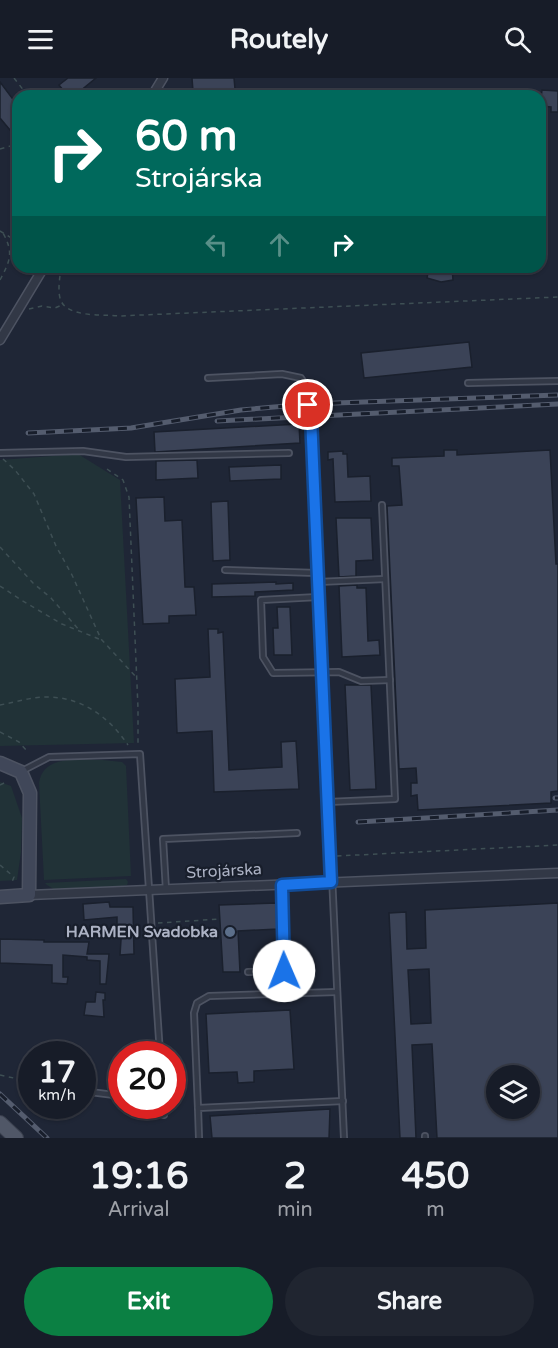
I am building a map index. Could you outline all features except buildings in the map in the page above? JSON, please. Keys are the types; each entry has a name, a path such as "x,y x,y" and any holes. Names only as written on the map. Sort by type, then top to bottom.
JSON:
{"main road":[{"path":"0,763 21,772 30,793 29,895"},
{"name":"Strojárska","path":"0,897 29,895"},
{"path":"0,1123 16,1138"}],"street":[{"path":"0,340 40,273"},
{"name":"Strojárska","path":"29,895 558,873"}],"lane":[{"path":"208,378 282,374 301,378 310,391 308,405 311,416 344,1138"},
{"path":"468,383 558,381"},
{"path":"0,455 83,451 126,457 289,453"},
{"path":"328,802 395,799 382,505"},
{"path":"225,570 317,573"},
{"path":"318,582 385,579"},
{"path":"318,597 261,600 263,657 273,673 339,672 361,681 390,680"},
{"path":"21,772 49,757 140,754 159,1041"},
{"path":"166,890 163,839 297,833"},
{"path":"248,972 284,971 282,885"},
{"path":"199,1138 194,1013 197,1003 210,996 337,992"},
{"path":"198,1108 342,1101"}],"path":[{"path":"14,78 23,90"},
{"path":"0,231 12,238"},
{"path":"0,280 9,264 10,246 3,233"},
{"path":"61,273 60,299 66,308 77,312 120,316 558,297"},
{"path":"29,310 42,306 60,307 63,304"},
{"path":"0,455 34,494 56,546 101,639 136,677"},
{"path":"106,469 123,480 129,498 138,745"},
{"path":"0,547 80,631"},
{"path":"0,586 62,624 101,639"},
{"path":"0,705 46,697 69,700 101,714 113,725 128,746"},
{"path":"0,732 19,742 27,751"},
{"path":"0,785 6,782"},
{"path":"330,857 558,845"},
{"path":"0,865 14,877 12,882"},
{"path":"152,923 220,920"},
{"path":"0,1075 18,1079"}],"shaded area":[{"path":"78,454 120,480 134,743 0,746 0,460"},
{"path":"74,760 122,762 126,766 131,876 44,880 39,783 42,774 47,767 55,763"},
{"path":"0,782 11,786 22,818 17,880 0,881"},
{"path":"126,879 127,885 117,887 55,890 45,883"}],"railway":[{"path":"28,433 131,428 241,410 308,404 558,395"},
{"path":"217,421 558,404"},
{"path":"358,822 558,810"},
{"path":"0,1094 47,1138"}],"place":[{"name":"HARMEN Svadobka","path":"230,932"}],"route":[{"path":"284,971 282,885 331,882 311,416 308,405"}]}
